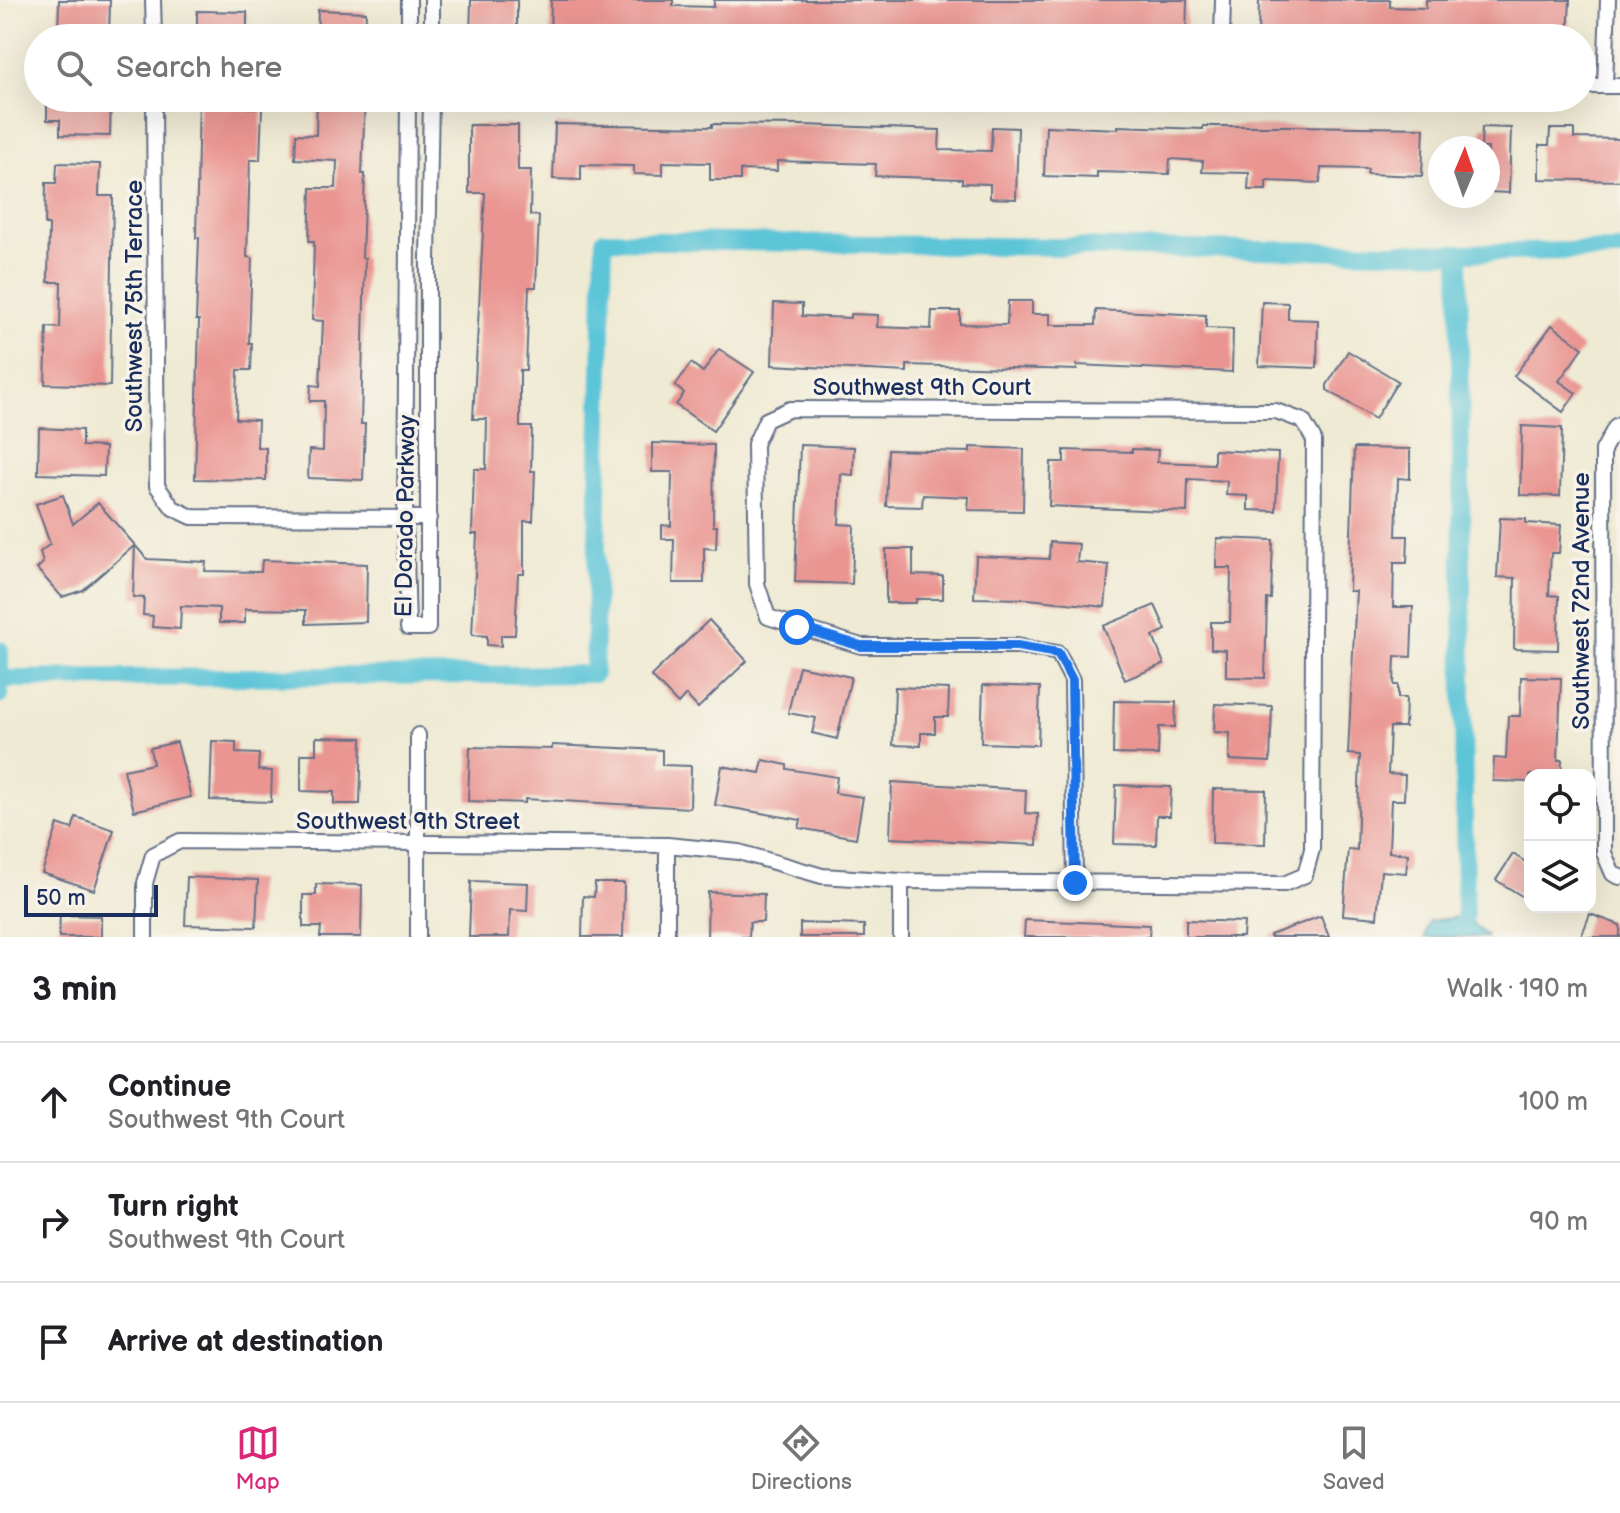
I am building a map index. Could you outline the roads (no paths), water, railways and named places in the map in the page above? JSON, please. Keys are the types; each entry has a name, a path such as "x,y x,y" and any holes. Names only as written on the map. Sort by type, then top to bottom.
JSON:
{"street":[{"path":"153,0 154,24"},
{"path":"409,0 409,24"},
{"path":"432,0 432,24"},
{"path":"1222,24 1223,0"},
{"path":"1608,0 1613,86"},
{"name":"Southwest 75th Terrace","path":"154,112 157,486 173,508 192,517 405,519"},
{"name":"El Dorado Parkway","path":"408,112 405,519 408,628 428,628 431,112"},
{"name":"Southwest 9th Court","path":"790,409 806,409 1276,411 1303,421 1314,440 1312,849 1305,875 1284,884 1075,883 1072,680 1058,653 1017,646 861,646 768,617 757,584 755,444 766,420 790,409"},
{"name":"Southwest 72nd Avenue","path":"1616,876 1604,853 1602,649 1603,450 1618,425"},
{"path":"405,519 429,518"},
{"path":"1602,649 1620,649"},
{"path":"418,735 418,937"},
{"name":"Southwest 9th Street","path":"145,937 145,883 153,855 180,841 667,845 739,852 822,876 901,881"},
{"path":"667,845 667,937"},
{"path":"901,937 901,881 1075,883"}],"water":[{"path":"1465,916 1487,937 1425,937 1429,921"}],"waterway":[{"path":"0,679 594,674 604,240 1459,253"},
{"path":"1465,916 1459,253 1620,250"},
{"path":"0,650 0,695"}]}
